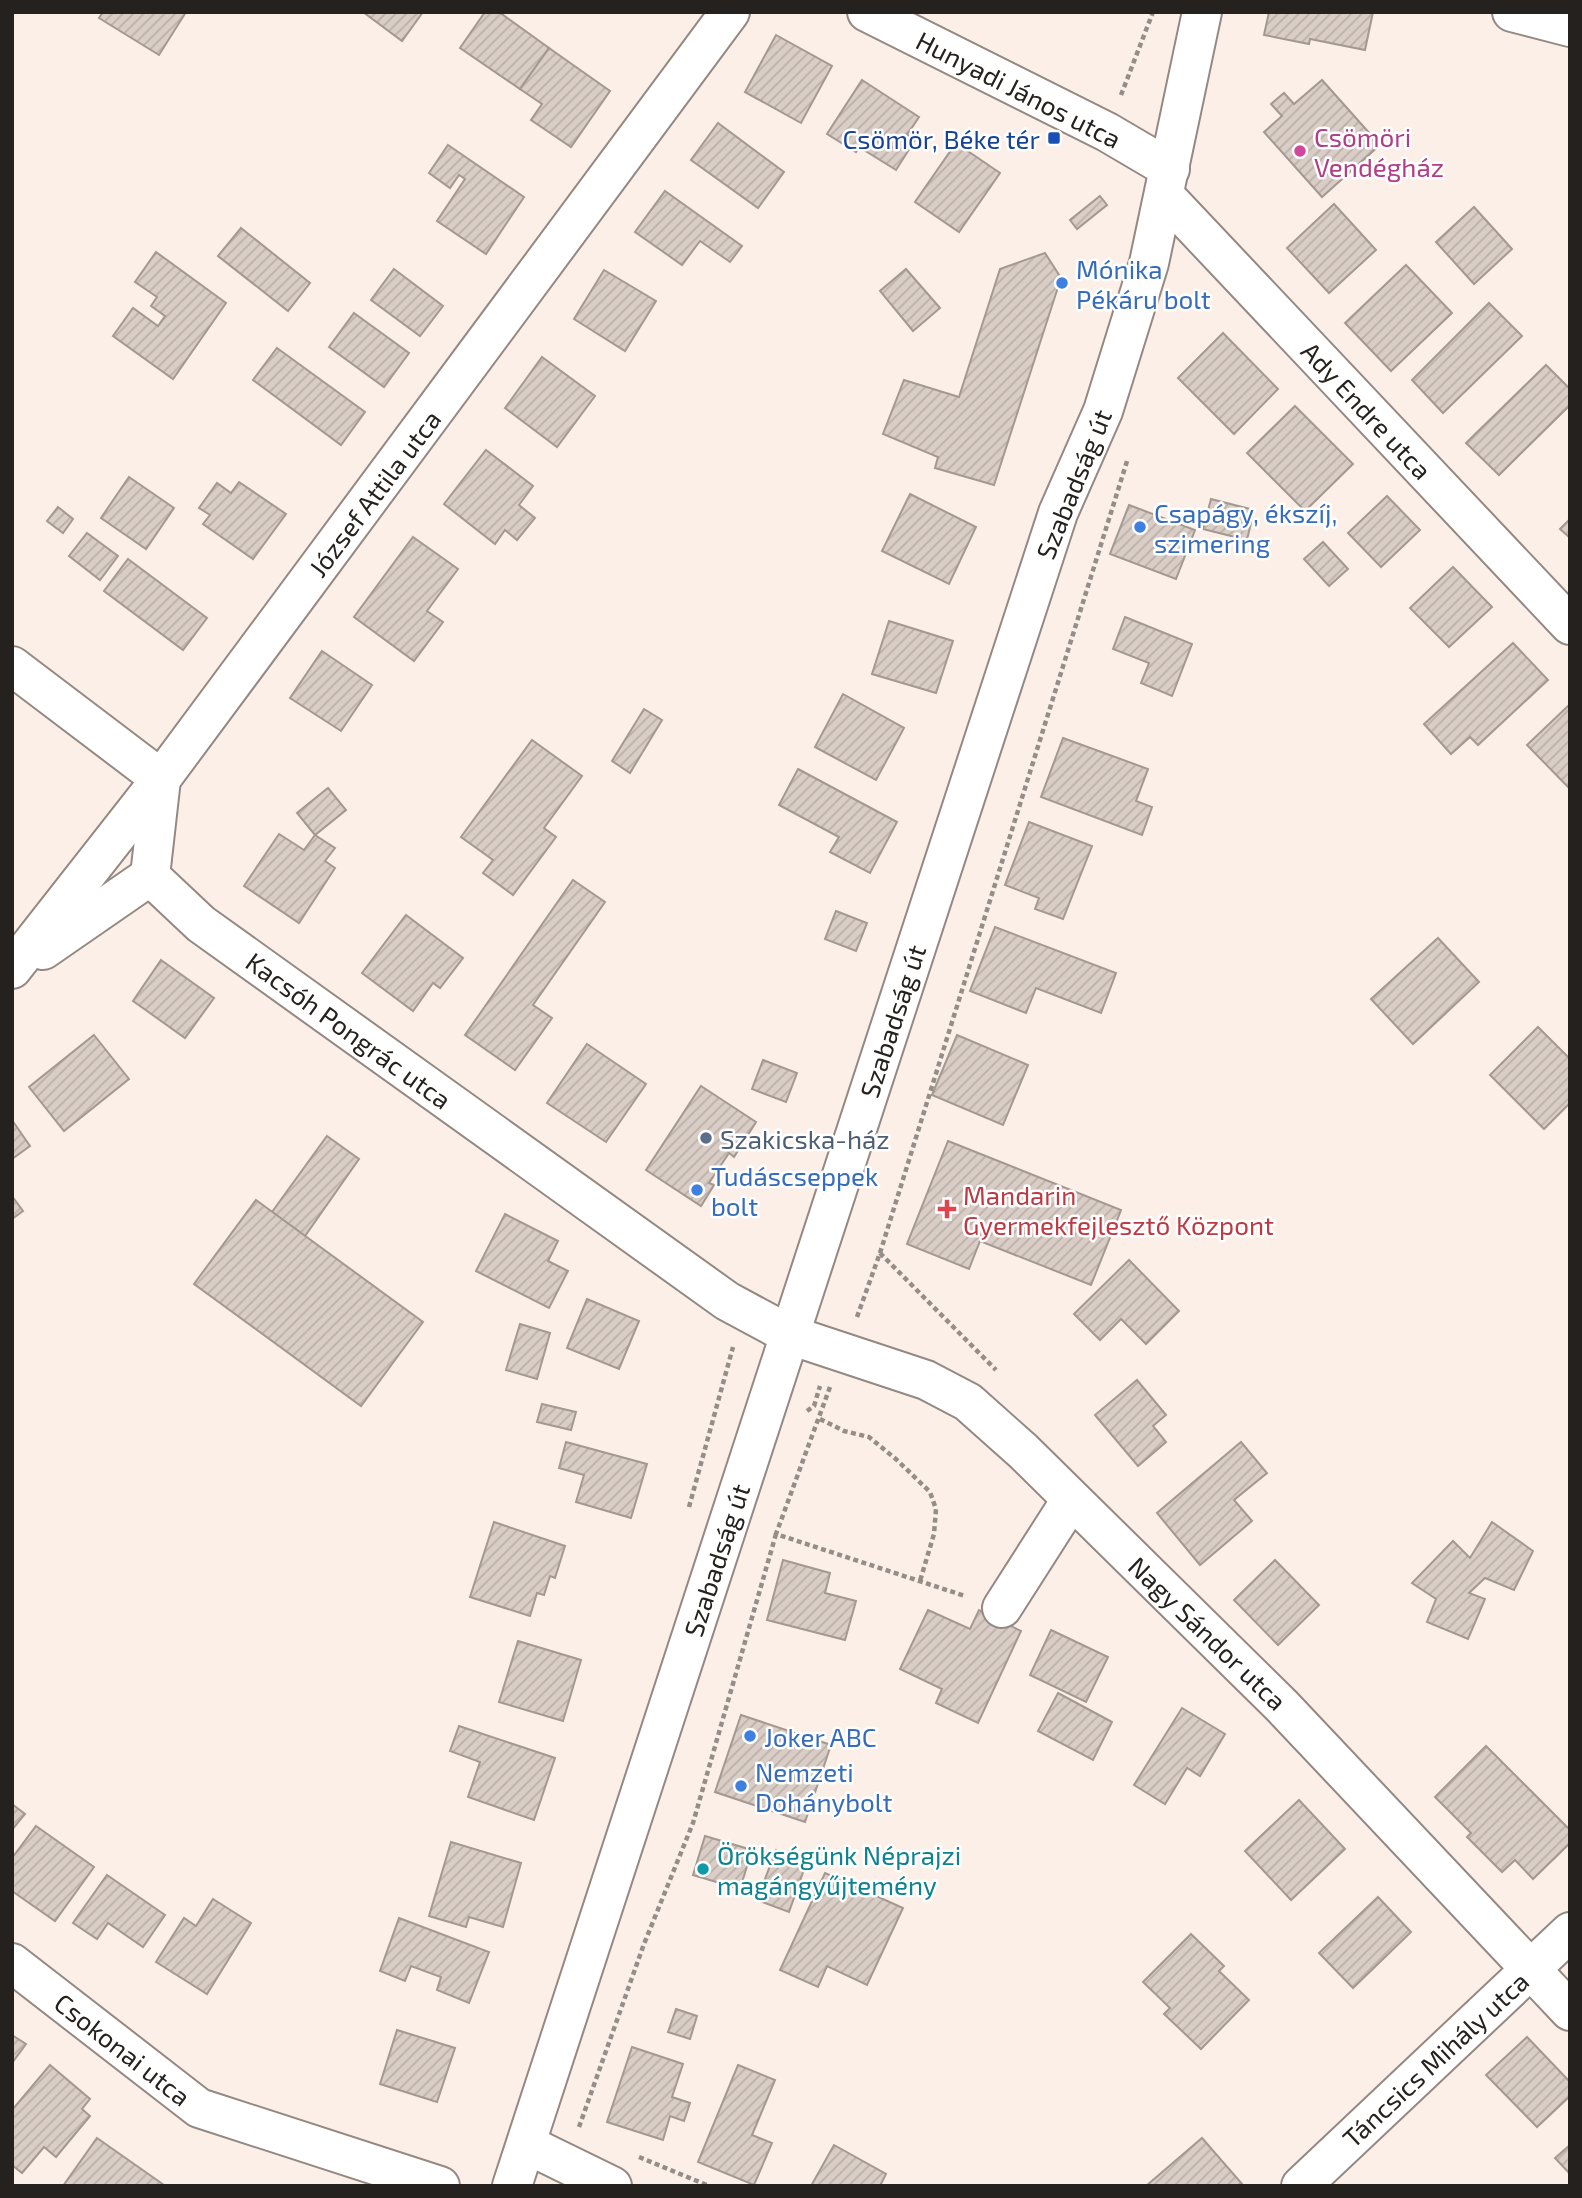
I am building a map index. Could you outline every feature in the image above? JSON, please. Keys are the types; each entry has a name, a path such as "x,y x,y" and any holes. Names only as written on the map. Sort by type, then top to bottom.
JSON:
{"street":[{"name":"József Attila utca","path":"12,970 162,779 730,12"},
{"name":"Hunyadi János utca","path":"867,12 1107,132 1167,182"},
{"name":"Szabadság út","path":"512,2186 1058,513 1103,411 1149,263 1202,12"},
{"path":"1512,12 1570,27"},
{"name":"Ady Endre utca","path":"1167,182 1570,625"},
{"path":"12,666 162,779 150,876"},
{"name":"József Attila utca","path":"12,970 150,876"},
{"name":"Kacsóh Pongrác utca","path":"150,876 201,924 727,1301 790,1335"},
{"name":"Nagy Sándor utca","path":"790,1335 926,1380 968,1402 1023,1451 1282,1706 1570,2011"},
{"path":"1002,1608 1071,1500"},
{"name":"Táncsics Mihály utca","path":"1301,2186 1570,1933"},
{"name":"Csokonai utca","path":"12,1963 200,2108 440,2186"},
{"path":"526,2144 620,2169"}],"path":[{"path":"1107,132 1153,12"},
{"path":"880,1253 1132,445"},
{"path":"577,2132 644,1944 694,1823 776,1534 832,1381"},
{"path":"820,1419 844,1431 869,1437 930,1492 936,1509 934,1534 920,1581"},
{"path":"776,1534 1002,1608"},
{"path":"620,2169 709,2186"}],"building":[{"path":"103,12 186,12 159,55 99,18"},
{"path":"363,12 423,12 402,41"},
{"path":"485,12 499,12 549,48 520,89 460,48"},
{"path":"1269,12 1373,12 1365,50 1310,39 1309,44 1264,35"},
{"path":"776,35 832,66 801,123 745,92"},
{"path":"549,48 610,91 571,147 531,120 542,104 520,89"},
{"path":"862,80 919,117 907,135 915,140 896,170 859,147 856,152 827,134"},
{"path":"1322,80 1380,145 1322,197 1264,132 1282,116 1271,104 1284,93 1294,104"},
{"path":"718,123 784,172 758,208 691,160"},
{"path":"956,143 1000,173 959,232 915,202"},
{"path":"448,145 524,197 486,254 437,221 465,179 459,175 450,188 429,173"},
{"path":"665,191 742,246 730,262 700,241 682,265 635,232"},
{"path":"1100,196 1107,205 1077,229 1070,220"},
{"path":"1334,204 1376,250 1329,293 1287,248"},
{"path":"1474,207 1512,249 1474,284 1436,242"},
{"path":"241,228 310,283 288,311 218,256"},
{"path":"156,252 226,303 173,379 113,336 133,308 158,326 165,316 151,306 157,297 135,282"},
{"path":"1045,253 1061,278 994,485 935,468 938,457 883,434 904,380 959,397 1000,269"},
{"path":"1406,265 1452,313 1391,371 1345,323"},
{"path":"394,269 443,306 420,336 371,300"},
{"path":"906,269 940,308 913,331 880,291"},
{"path":"604,270 656,301 625,351 574,319"},
{"path":"1489,303 1522,336 1443,413 1412,380"},
{"path":"354,313 409,353 384,387 329,347"},
{"path":"1223,333 1278,389 1234,434 1178,378"},
{"path":"277,348 365,412 341,445 253,380"},
{"path":"542,357 595,396 557,447 505,408"},
{"path":"1546,365 1570,389 1570,405 1499,475 1466,443"},
{"path":"1295,406 1353,464 1305,511 1247,453"},
{"path":"486,450 533,486 519,505 535,518 517,540 505,530 495,544 444,504"},
{"path":"129,477 174,508 146,549 101,518"},
{"path":"239,482 286,514 253,559 203,524 210,515 199,508 217,483 231,493"},
{"path":"910,494 976,527 949,584 882,551"},
{"path":"1387,496 1420,530 1381,567 1348,533"},
{"path":"1211,499 1254,510 1247,540 1203,529"},
{"path":"1129,505 1195,530 1176,579 1110,554"},
{"path":"58,507 73,519 63,533 47,521"},
{"path":"1570,519 1570,538 1560,529"},
{"path":"87,533 118,556 100,580 69,556"},
{"path":"413,537 458,569 427,611 443,622 414,661 354,617"},
{"path":"1323,542 1348,569 1329,586 1304,559"},
{"path":"128,559 207,618 183,650 104,591"},
{"path":"1453,567 1492,607 1449,647 1410,608"},
{"path":"1125,617 1192,644 1172,696 1141,683 1149,663 1113,649"},
{"path":"889,621 953,641 936,693 872,674"},
{"path":"1513,643 1548,680 1478,745 1470,737 1451,754 1424,724"},
{"path":"322,651 372,685 341,731 290,698"},
{"path":"843,694 904,728 876,780 815,747"},
{"path":"1570,704 1570,789 1527,745"},
{"path":"644,709 662,720 630,773 612,761"},
{"path":"1063,738 1148,769 1136,801 1152,807 1142,835 1041,797"},
{"path":"532,740 582,776 544,828 556,837 513,895 483,873 493,860 461,837"},
{"path":"798,769 897,822 870,873 830,852 839,837 779,805"},
{"path":"328,788 346,810 315,835 297,813"},
{"path":"1029,822 1092,846 1063,919 1035,909 1039,898 1005,885"},
{"path":"279,834 304,850 315,835 335,848 325,861 335,868 299,923 244,886"},
{"path":"573,880 605,902 533,1005 552,1018 515,1070 465,1035"},
{"path":"836,911 867,923 856,951 825,939"},
{"path":"406,915 463,958 440,988 433,983 413,1011 362,973"},
{"path":"995,927 1116,973 1101,1013 1036,988 1026,1013 970,991"},
{"path":"1438,938 1479,982 1413,1044 1371,999"},
{"path":"161,960 214,998 185,1038 133,1001"},
{"path":"1538,1027 1570,1059 1570,1103 1544,1129 1490,1075"},
{"path":"94,1035 129,1079 64,1131 29,1087"},
{"path":"957,1035 1028,1065 1003,1125 932,1095"},
{"path":"587,1044 646,1084 606,1142 547,1103"},
{"path":"763,1060 797,1073 786,1102 752,1089"},
{"name":"Szakicska-ház","path":"701,1086 756,1122 734,1157 729,1153 709,1183 714,1185 701,1206 646,1170"},
{"path":"12,1120 30,1146 12,1159"},
{"path":"327,1136 359,1159 305,1236 272,1212"},
{"path":"948,1141 1121,1210 1091,1285 980,1241 969,1269 907,1244"},
{"path":"12,1196 23,1211 12,1219"},
{"path":"256,1200 423,1322 361,1406 194,1284"},
{"path":"505,1214 558,1241 548,1261 568,1271 549,1308 476,1271"},
{"path":"1129,1260 1179,1311 1146,1344 1121,1319 1100,1340 1074,1314"},
{"path":"587,1299 639,1321 619,1369 567,1348"},
{"path":"520,1324 550,1333 537,1379 506,1370"},
{"path":"1137,1380 1166,1415 1153,1426 1166,1442 1138,1466 1095,1415"},
{"path":"542,1404 576,1412 571,1430 537,1422"},
{"path":"566,1442 647,1464 631,1518 576,1502 584,1475 559,1468"},
{"path":"1241,1442 1267,1473 1234,1500 1252,1521 1200,1565 1157,1513"},
{"path":"494,1522 565,1546 555,1578 550,1576 544,1595 537,1593 530,1616 470,1597"},
{"path":"1492,1522 1533,1551 1514,1590 1485,1578 1469,1593 1485,1599 1468,1639 1427,1622 1436,1599 1412,1583 1453,1541 1470,1558"},
{"path":"783,1560 830,1573 825,1593 856,1601 845,1640 767,1620"},
{"path":"1275,1560 1319,1605 1278,1645 1234,1600"},
{"path":"928,1610 970,1629 979,1610 1021,1631 978,1723 936,1703 942,1689 900,1669"},
{"path":"1051,1630 1108,1657 1086,1702 1030,1675"},
{"path":"518,1641 581,1660 563,1721 499,1702"},
{"path":"1058,1693 1112,1722 1093,1760 1038,1731"},
{"path":"1182,1708 1225,1734 1200,1776 1187,1768 1165,1804 1134,1785"},
{"path":"741,1715 831,1745 805,1822 715,1792"},
{"path":"459,1726 555,1758 534,1820 468,1797 480,1762 450,1751"},
{"path":"1486,1746 1570,1830 1570,1843 1533,1879 1515,1860 1502,1872 1467,1837 1471,1833 1435,1797"},
{"path":"1299,1800 1345,1849 1291,1900 1245,1851"},
{"path":"12,1804 25,1814 12,1830"},
{"path":"36,1826 94,1867 55,1921 12,1891 12,1858"},
{"path":"705,1836 752,1850 740,1889 693,1875"},
{"path":"451,1842 521,1863 503,1927 469,1917 466,1927 429,1916"},
{"path":"776,1850 807,1861 789,1912 757,1900"},
{"path":"825,1873 903,1908 867,1985 827,1966 818,1987 780,1970"},
{"path":"107,1875 165,1915 143,1947 108,1923 97,1939 73,1923"},
{"path":"1378,1897 1411,1932 1353,1988 1319,1953"},
{"path":"213,1899 251,1923 207,1994 156,1962 184,1918 196,1926"},
{"path":"399,1918 489,1952 469,2003 437,1990 441,1977 411,1966 405,1981 380,1971"},
{"path":"1191,1934 1224,1966 1219,1971 1249,2000 1201,2049 1164,2014 1170,2008 1143,1982"},
{"path":"676,2009 697,2016 690,2039 668,2032"},
{"path":"397,2030 455,2048 437,2102 380,2084"},
{"path":"12,2035 26,2044 12,2063"},
{"path":"1527,2037 1570,2082 1570,2096 1537,2127 1486,2075"},
{"path":"632,2047 683,2064 672,2097 690,2103 684,2121 670,2116 663,2140 607,2122"},
{"path":"50,2065 90,2099 82,2109 90,2116 56,2157 44,2147 22,2173 12,2165 12,2110"},
{"path":"738,2065 775,2080 752,2135 772,2143 754,2185 698,2162"},
{"path":"97,2138 164,2185 63,2186"},
{"path":"1202,2138 1243,2185 1146,2186"},
{"path":"834,2145 886,2174 880,2186 811,2186"},
{"path":"1570,2145 1570,2174 1555,2158"}],"place":[{"name":"Csömör, Béke tér","path":"1054,138"},
{"name":"Csömöri Vendégház","path":"1300,151"},
{"name":"Mónika Pékáru bolt","path":"1062,283"},
{"name":"Csapágy, ékszíj, szimering","path":"1140,527"},
{"name":"Szakicska-ház","path":"706,1138"},
{"name":"Tudáscseppek bolt","path":"697,1190"},
{"name":"Mandarin Gyermekfejlesztő Központ","path":"947,1209"},
{"name":"Joker ABC","path":"750,1736"},
{"name":"Nemzeti Dohánybolt","path":"741,1786"},
{"name":"Örökségünk Néprajzi magángyűjtemény","path":"703,1869"}]}
